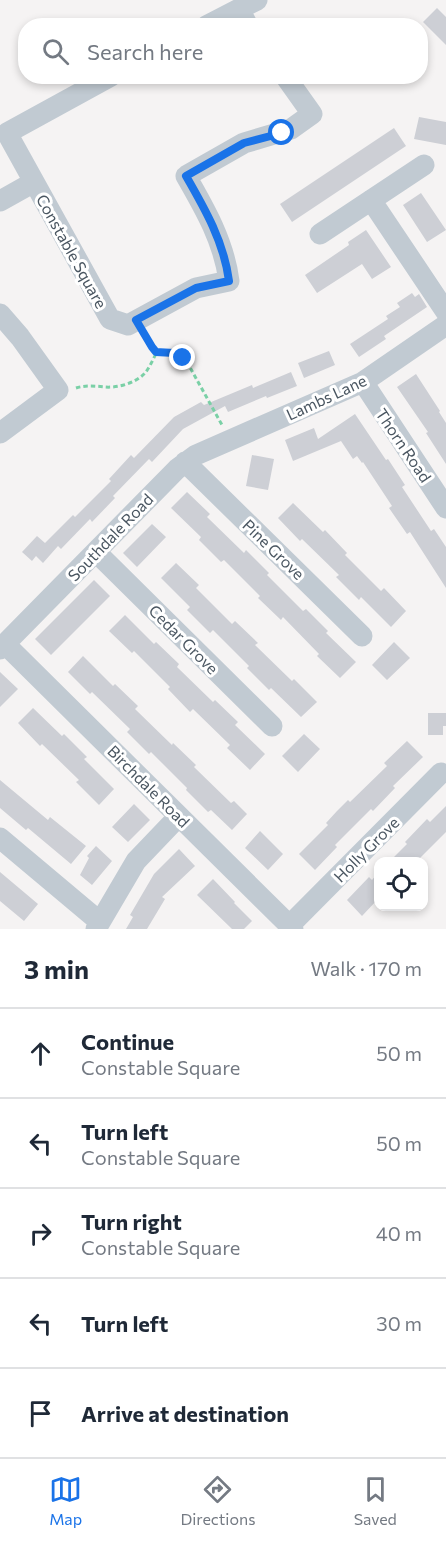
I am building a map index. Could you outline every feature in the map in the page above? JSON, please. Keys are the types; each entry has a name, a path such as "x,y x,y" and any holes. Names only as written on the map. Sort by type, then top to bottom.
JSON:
{"street":[{"path":"228,18 248,11"},
{"name":"Constable Square","path":"96,84 7,133 110,319 128,325 136,320"},
{"path":"136,320 196,288 229,281 220,241 186,176 244,143 291,129 312,114 291,84"},
{"path":"320,234 424,165"},
{"name":"Constable Square","path":"0,201 34,182"},
{"path":"371,200 446,312"},
{"path":"0,314 20,337 58,390 0,433"},
{"name":"Lambs Lane","path":"231,440 363,382 446,325"},
{"name":"Thorn Road","path":"363,382 446,508"},
{"name":"Southdale Road","path":"3,646 185,462 231,440"},
{"name":"Pine Grove","path":"185,462 362,636"},
{"name":"Cedar Grove","path":"96,552 272,726"},
{"name":"Birchdale Road","path":"3,646 291,927"},
{"name":"Holly Grove","path":"291,927 441,771"},
{"path":"0,838 98,925 136,861 179,816"}],"path":[{"path":"136,320 156,352 174,353 187,362 231,440"},
{"path":"58,390 68,393 82,386 110,387 130,382 145,374 156,352"}],"building":[{"path":"437,8 446,17 446,45 428,27 427,18"},
{"path":"419,117 446,122 446,145 414,139"},
{"path":"394,128 406,146 292,222 280,204"},
{"path":"421,193 446,230 427,242 403,205"},
{"path":"366,230 391,267 372,279 362,264 317,293 305,275 349,245 348,242"},
{"path":"412,293 415,297 419,294 427,307 384,336 386,339 359,357 350,344 388,319 386,316 400,307 397,303"},
{"path":"329,351 335,365 304,378 298,363"},
{"path":"291,372 297,386 228,412 225,406 183,429 152,462 149,459 113,496 115,498 92,522 90,519 61,549 58,546 43,563 36,556 32,561 22,552 37,536 45,543 73,515 75,517 111,481 109,479 131,455 134,458 174,417 201,402 204,405"},
{"path":"416,374 446,423 446,464 426,433 428,432 397,387"},
{"path":"355,414 405,485 402,487 431,531 434,529 446,547 446,588 410,532 407,534 389,508 392,506 363,462 357,456 353,459 341,441 293,461 285,440 314,428 318,439"},
{"path":"252,455 274,459 268,490 246,486"},
{"path":"187,492 210,514 207,517 244,553 246,550 269,573 267,575 303,611 306,609 328,631 326,633 356,662 340,678 283,617 281,620 224,560 221,562 199,540 201,537 171,508"},
{"path":"293,503 323,532 325,530 347,553 345,555 381,591 384,588 406,611 391,627 361,597 359,600 336,577 339,575 278,518"},
{"path":"152,524 166,537 137,567 123,553"},
{"path":"176,563 199,585 196,588 232,624 235,621 258,643 255,645 317,702 301,717 271,688 269,690 213,630 210,633 187,610 190,607 161,578"},
{"path":"94,580 110,596 51,655 35,639"},
{"path":"125,615 154,644 156,642 179,664 177,667 213,702 215,700 238,722 235,725 265,754 250,770 227,748 230,745 193,709 190,712 168,689 170,687 134,651 132,653 109,631"},
{"path":"394,642 410,658 387,680 372,665"},
{"path":"83,656 113,686 115,684 138,706 135,709 196,765 194,767 231,803 234,801 247,814 232,830 211,810 208,812 151,752 149,754 127,732 130,729 68,672"},
{"path":"0,672 18,689 0,707"},
{"path":"33,708 87,757 84,759 114,789 99,805 76,782 79,780 18,723"},
{"path":"428,713 446,713 443,735 428,735"},
{"path":"304,734 320,749 298,772 282,756"},
{"path":"407,741 423,757 393,786 395,788 373,811 371,809 335,845 337,847 315,870 299,854 328,825 326,823 348,800 350,802 387,766 384,763"},
{"path":"0,780 48,820 50,817 86,846 71,864 0,808"},
{"path":"134,804 150,820 128,842 112,827"},
{"path":"446,806 446,832 421,857 394,857 427,819 430,822"},
{"path":"260,831 283,854 268,870 245,848"},
{"path":"96,846 112,861 92,885 80,875 89,858 87,856"},
{"path":"179,849 195,866 162,897 165,899 147,929 126,929 133,917 130,915 154,874"},
{"path":"0,872 38,904 24,921 0,901"},
{"path":"369,877 372,880 374,878 374,903 362,916 347,900"},
{"path":"213,879 252,921 244,929 232,929 197,895"}],"route":[{"path":"183,358 174,353 156,352 136,320 196,288 229,281 220,241 186,176 244,143 282,133"}]}
